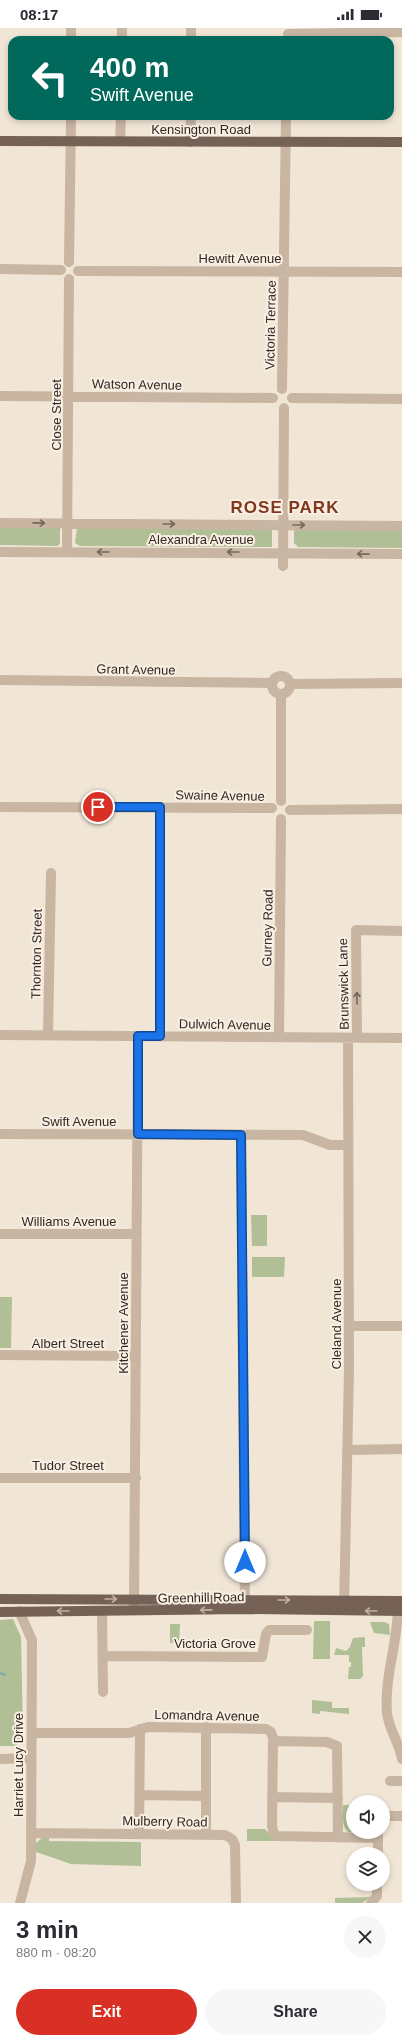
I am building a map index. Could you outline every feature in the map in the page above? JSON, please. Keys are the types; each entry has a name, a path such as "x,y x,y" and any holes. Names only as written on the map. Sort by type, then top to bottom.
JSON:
{"main road":[{"name":"Kensington Road","path":"0,141 402,142"},
{"name":"Greenhill Road","path":"0,1600 135,1600 245,1605 400,1606"},
{"name":"Greenhill Road","path":"0,1612 134,1611 245,1605"}],"street":[{"path":"288,34 402,32"},
{"path":"69,262 71,120"},
{"path":"120,141 121,120"},
{"path":"190,142 191,120"},
{"name":"Victoria Terrace","path":"282,389 285,271 286,120"},
{"path":"69,262 75,264 78,271 76,276 69,279 64,277 61,270 63,265 69,262"},
{"path":"0,269 61,270"},
{"name":"Hewitt Avenue","path":"78,271 402,272"},
{"name":"Close Street","path":"67,552 69,279"},
{"path":"282,389 290,392 292,398 290,405 284,408 275,404 273,398 276,391 282,389"},
{"name":"Watson Avenue","path":"0,396 273,398"},
{"path":"292,398 402,399"},
{"path":"283,566 284,408"},
{"name":"Alexandra Avenue","path":"0,523 402,526"},
{"name":"Alexandra Avenue","path":"0,552 402,554"},
{"path":"282,676 288,679 290,684 287,693 281,694 273,690 272,683 276,678 282,676"},
{"name":"Grant Avenue","path":"0,680 272,683"},
{"path":"290,684 402,683"},
{"path":"281,694 281,801"},
{"path":"281,801 287,803 290,810 288,816 281,819 275,817 272,808 275,803 281,801"},
{"name":"Swaine Avenue","path":"0,807 272,808"},
{"path":"160,807 160,1036"},
{"path":"290,810 402,809"},
{"name":"Gurney Road","path":"279,1037 281,819"},
{"name":"Thornton Street","path":"48,1035 51,873"},
{"name":"Brunswick Lane","path":"353,1038 356,930 402,931"},
{"name":"Dulwich Avenue","path":"0,1035 402,1038"},
{"name":"Kitchener Avenue","path":"134,1611 138,1036"},
{"name":"Cleland Avenue","path":"344,1605 348,1450 348,1145 353,1038"},
{"name":"Swift Avenue","path":"0,1134 303,1135 330,1145 348,1145"},
{"path":"241,1135 245,1605"},
{"name":"Williams Avenue","path":"0,1234 137,1234"},
{"path":"349,1326 402,1326"},
{"name":"Albert Street","path":"0,1355 135,1356"},
{"path":"348,1450 402,1449"},
{"name":"Tudor Street","path":"0,1478 136,1478"},
{"path":"400,1606 392,1661 388,1670 387,1712 391,1733 400,1746 402,1759"},
{"name":"Harriet Lucy Drive","path":"19,1611 32,1640 31,1861 20,1903"},
{"path":"102,1611 103,1692"},
{"name":"Victoria Grove","path":"103,1656 262,1657 266,1634 269,1630 307,1630"},
{"path":"206,1727 206,1835"},
{"name":"Lomandra Avenue","path":"32,1733 129,1733 140,1728 206,1727 266,1729 271,1732 273,1741"},
{"path":"139,1834 140,1728"},
{"path":"338,1838 337,1746 327,1742 273,1741 272,1826 274,1833 277,1836 338,1838 346,1837"},
{"path":"0,1758 31,1758"},
{"path":"390,1781 402,1781"},
{"path":"139,1795 206,1796"},
{"path":"272,1797 338,1798"},
{"path":"390,1816 402,1816"},
{"name":"Mulberry Road","path":"31,1833 225,1835 232,1839 235,1845 236,1903"},
{"path":"371,1903 377,1896 377,1891"}],"green space":[{"path":"0,526 60,528 60,543 58,546 0,545"},
{"path":"77,528 272,528 272,547 80,546 75,543"},
{"path":"294,528 402,529 402,548 298,547 294,543"},
{"path":"251,1215 267,1215 267,1246 252,1246"},
{"path":"252,1257 285,1257 284,1277 252,1277"},
{"path":"0,1297 12,1297 11,1348 0,1348"},
{"path":"13,1619 21,1637 23,1735 16,1746 0,1746 0,1620"},
{"path":"314,1621 330,1621 330,1659 313,1659"},
{"path":"370,1622 384,1622 389,1624 390,1635 374,1633"},
{"path":"170,1624 180,1624 179,1643 170,1643"},
{"path":"365,1637 365,1647 362,1647 363,1676 360,1679 348,1679 349,1667 351,1667 349,1655 334,1655 336,1648 346,1651 350,1647 353,1638"},
{"path":"312,1700 332,1702 332,1708 349,1708 349,1714 320,1711 320,1714 312,1713"},
{"path":"343,1805 346,1805 346,1829 343,1820"},
{"path":"247,1829 265,1829 277,1841 247,1841"},
{"path":"42,1838 49,1838 49,1841 141,1842 141,1866 71,1864 36,1852 36,1843"},
{"path":"371,1897 362,1903 335,1903 335,1898"}],"waterway":[{"path":"0,1673 5,1675"}],"district":[{"name":"ROSE PARK","path":"285,507"}],"route":[{"path":"98,807 160,807 160,1036 138,1036 138,1134 241,1135 245,1562"}]}
